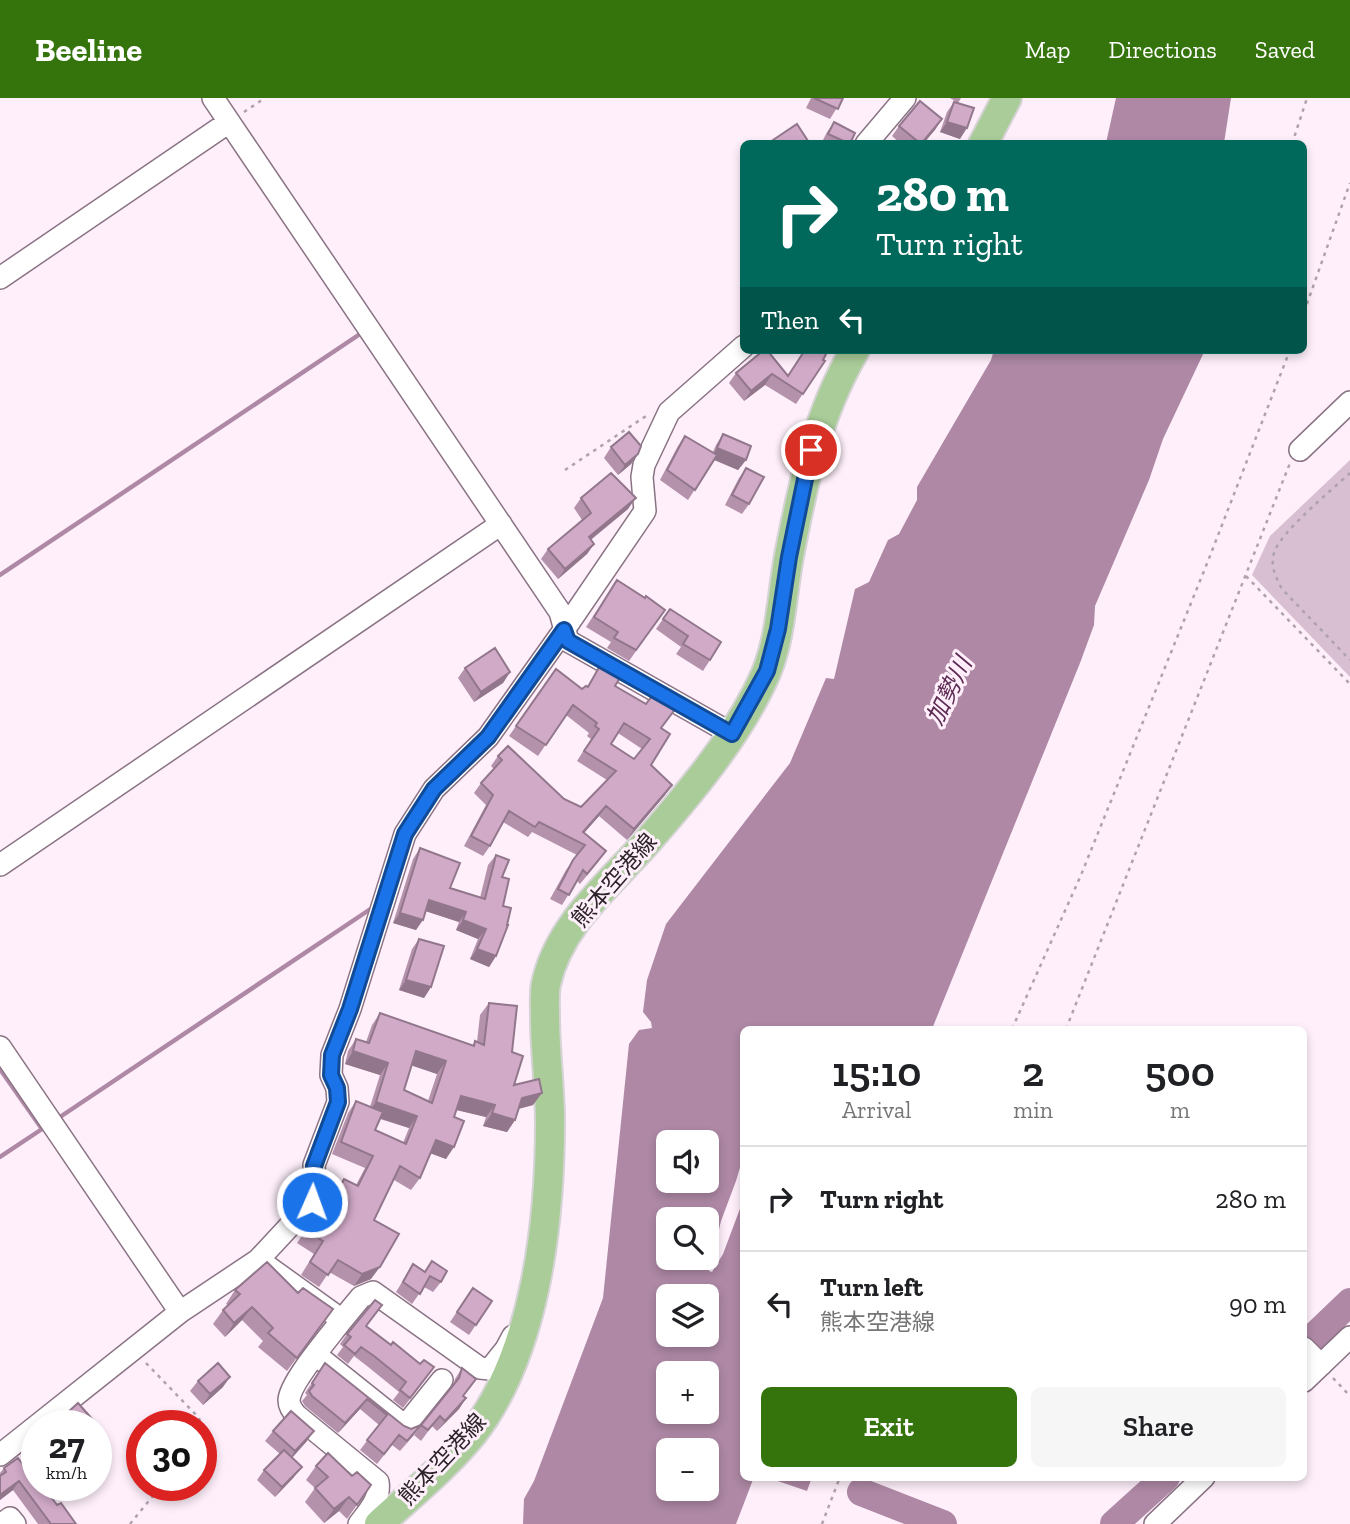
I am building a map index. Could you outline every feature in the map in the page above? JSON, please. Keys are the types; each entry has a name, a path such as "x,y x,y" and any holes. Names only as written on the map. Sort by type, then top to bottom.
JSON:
{"main road":[{"path":"985,140 1007,98"},
{"name":"熊本空港線","path":"379,1524 473,1433 505,1385 525,1328 539,1259 550,1145 545,985 558,951 573,923 653,835 732,734 767,671 778,629 789,557 811,450 836,382 853,354"}],"street":[{"path":"213,98 559,611 568,641 732,734"},
{"path":"871,140 905,98"},
{"path":"0,278 229,122"},
{"path":"0,1455 180,1312 258,1260 312,1202 315,1186 314,1166 338,1102 337,1088 331,1075 332,1055 350,1009 405,834 434,789 488,737 645,511 642,477 644,465 669,412 740,350"},
{"path":"1300,450 1350,402"},
{"path":"0,865 501,524"},
{"path":"0,1047 180,1312"},
{"path":"258,1260 342,1320"},
{"path":"359,1524 374,1503 379,1489 377,1482 296,1415 290,1408 289,1397 295,1382 361,1297 373,1292 480,1368 490,1368 506,1349 516,1331 525,1328"},
{"path":"1307,1374 1314,1358 1350,1337"},
{"path":"316,1355 405,1426 442,1380"},
{"path":"1155,1524 1200,1481"},
{"path":"2,1524 10,1518 15,1524"}],"path":[{"path":"229,122 265,98"},
{"path":"1293,140 1307,98"},
{"path":"1307,304 1350,183"},
{"path":"1013,1026 1081,875 1288,354"},
{"path":"565,470 651,413 669,412"},
{"path":"1067,1026 1290,462 1300,450"},
{"path":"1350,473 1281,539 1274,553 1273,566 1275,577 1282,589 1350,660"},
{"path":"1246,576 1350,684"},
{"path":"134,1351 191,1410"},
{"path":"1314,1358 1350,1396"},
{"path":"822,1524 839,1481"},
{"path":"130,1524 149,1501"}],"shaded area":[{"path":"1350,460 1350,677 1252,575 1270,536"}],"water":[{"path":"1116,98 1231,98 1224,140 1107,140"},
{"name":"加勢川","path":"993,354 1203,354 1163,439 1149,480 1095,606 1094,625 1080,663 933,1026 740,1026 740,1168 719,1229 719,1207 656,1207 656,1270 712,1272 719,1270 719,1261 740,1209 740,1481 752,1481 736,1524 523,1524 524,1499 534,1481 603,1298 629,1044 639,1030 652,1028 643,1012 647,980 666,924 790,763 826,678 834,679 855,589 869,582 888,540 899,534 917,500 917,487"},
{"path":"778,1481 811,1481 807,1491"}],"building":[{"path":"814,98 843,98 838,109"},
{"path":"920,101 942,119 924,140 916,140 899,126"},
{"path":"954,102 974,108 967,128 947,122"},
{"path":"834,122 855,133 852,140 841,140 828,134"},
{"path":"797,124 807,140 773,140"},
{"path":"759,354 770,354 788,376 802,354 826,354 823,360 825,361 803,394 772,374 751,391 736,373"},
{"path":"629,432 641,446 638,454 625,465 611,447"},
{"path":"723,434 751,446 746,460 717,448"},
{"path":"685,436 717,455 695,490 667,470"},
{"path":"746,468 764,477 749,504 732,495"},
{"path":"611,473 636,498 589,537 594,544 565,569 548,549 591,513 581,498"},
{"path":"617,580 665,610 636,650 614,638 618,632 594,617"},
{"path":"670,609 721,642 710,660 683,644 688,636 663,619"},
{"path":"495,648 510,672 481,692 465,668"},
{"path":"602,662 623,673 615,686 646,704 654,693 676,708 661,728 670,734 651,765 672,785 634,829 606,806 583,832 606,851 587,874 583,870 569,895 558,889 573,860 585,845 539,822 535,827 509,811 490,846 471,836 493,795 481,783 502,760 498,756 508,746 564,799 581,807 616,771 584,751 599,729 595,726 597,723 573,705 546,745 516,726 556,669 582,689 588,687","holes":["624,723 650,739 634,759 611,744"]},
{"path":"420,848 460,863 450,888 485,899 496,855 509,860 502,877 509,879 503,906 511,908 508,925 496,956 477,949 486,929 463,920 466,912 429,900 423,920 400,913"},
{"path":"419,939 444,946 431,987 406,980"},
{"path":"489,1003 517,1006 512,1052 523,1056 514,1085 539,1079 542,1093 522,1098 515,1120 492,1113 495,1105 461,1096 454,1117 464,1121 454,1147 436,1140 420,1178 400,1166 374,1220 399,1234 380,1267 362,1274 338,1260 328,1275 310,1262 323,1241 306,1231 318,1212 330,1199 333,1201 344,1179 358,1186 373,1156 341,1142 356,1101 383,1112 375,1130 406,1144 417,1116 376,1102 388,1063 353,1051 356,1039 369,1043 380,1013 474,1046 475,1041 484,1045","holes":["416,1051 446,1061 432,1103 404,1090"]},
{"path":"432,1261 447,1271 441,1282 430,1276 420,1294 403,1282 413,1264 425,1272"},
{"path":"267,1262 298,1293 303,1288 333,1309 297,1358 268,1333 273,1328 252,1307 234,1323 223,1310 240,1294 235,1290"},
{"path":"473,1288 492,1301 476,1325 457,1312"},
{"path":"375,1300 382,1305 366,1326 391,1345 393,1342 420,1364 424,1360 434,1367 410,1398 400,1390 406,1382 374,1356 361,1347 355,1354 344,1345 351,1337 347,1334"},
{"path":"218,1363 230,1377 210,1394 198,1381"},
{"path":"325,1363 404,1426 411,1429 421,1425 407,1441 399,1435 384,1454 367,1440 387,1415 367,1399 345,1423 312,1396 309,1391 314,1385 312,1383"},
{"path":"462,1368 476,1379 463,1396 466,1398 445,1421 440,1416 428,1430 421,1425 459,1378"},
{"path":"78,1403 84,1410 70,1410"},
{"path":"291,1411 314,1431 295,1451 273,1431"},
{"path":"284,1450 302,1467 282,1487 264,1470"},
{"path":"328,1453 352,1476 357,1472 371,1485 357,1505 349,1497 334,1509 315,1488 328,1477 316,1466"},
{"path":"18,1458 21,1462 21,1484 19,1481 0,1495 0,1476 6,1472 4,1468"},
{"path":"34,1501 54,1501 57,1505 61,1503 76,1524 51,1524"}],"waterway":[{"path":"0,575 363,332"},
{"path":"57,1119 375,906"},
{"path":"0,1069 42,1129 0,1157"},
{"path":"1307,1343 1350,1302"},
{"path":"1114,1524 1162,1481"},
{"path":"861,1492 943,1524"},
{"path":"1124,1517 1130,1524"}],"route":[{"path":"312,1202 317,1152 338,1102 337,1088 331,1075 332,1055 350,1009 405,834 434,789 488,737 564,630 568,641 732,734 767,671 778,629 789,557 811,450"}]}
